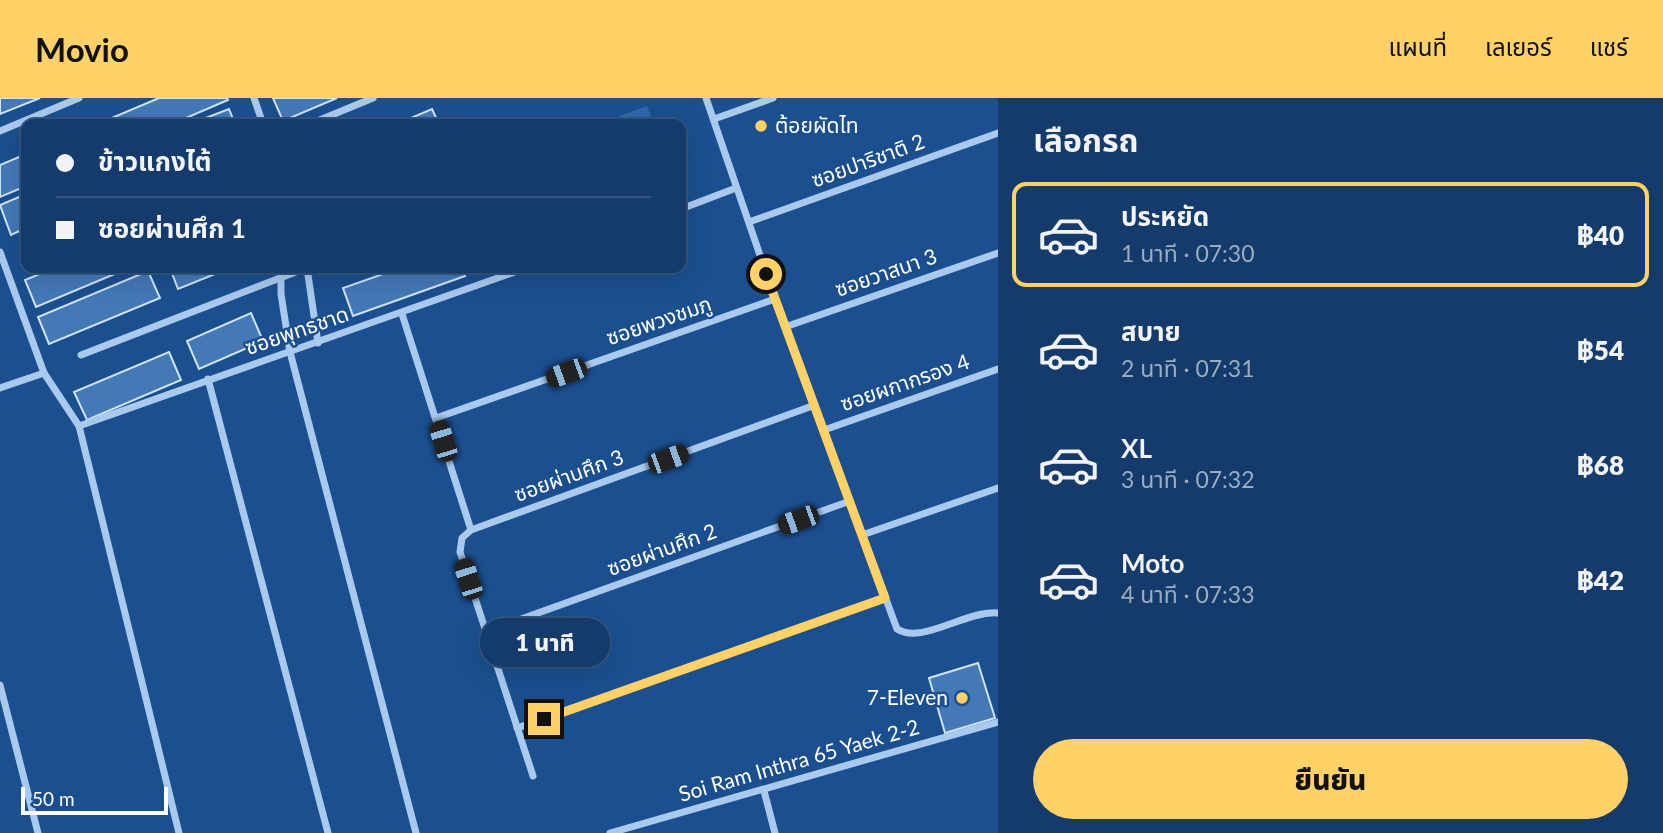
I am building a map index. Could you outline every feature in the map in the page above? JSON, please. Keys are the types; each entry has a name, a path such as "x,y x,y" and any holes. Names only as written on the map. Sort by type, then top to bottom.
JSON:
{"street":[{"path":"29,119 79,98"},
{"path":"254,98 261,119"},
{"path":"322,119 373,98"},
{"path":"706,98 785,327 897,629 905,634 915,635 977,613 998,613"},
{"path":"714,119 773,98"},
{"path":"0,131 21,122"},
{"name":"ซอยปาริชาติ 2","path":"749,222 998,133"},
{"path":"686,207 736,188"},
{"path":"0,252 44,373 79,426 179,833"},
{"name":"ซอยวาสนา 3","path":"785,327 998,253"},
{"path":"280,273 290,352 416,833"},
{"path":"81,355 292,273"},
{"path":"307,273 318,343"},
{"name":"ซอยพุทธชาด","path":"79,426 513,273"},
{"name":"ซอยพวงชมภู","path":"436,418 775,299"},
{"path":"402,314 471,530"},
{"name":"ซอยผกากรอง 4","path":"824,430 998,369"},
{"path":"0,388 44,373"},
{"path":"208,379 328,833"},
{"name":"ซอยผ่านศึก 3","path":"485,632 459,544 471,530 815,405"},
{"path":"862,535 998,488"},
{"name":"ซอยผ่านศึก 2","path":"485,632 850,502"},
{"path":"517,728 885,598"},
{"path":"485,632 533,776"},
{"path":"0,685 38,833"},
{"name":"Soi Ram Inthra 65 Yaek 2-2","path":"610,833 998,722"},
{"path":"764,791 775,833"}],"shaded area":[{"path":"647,106 652,119 611,119"}],"building":[{"path":"0,98 40,98 0,114"},
{"path":"159,98 228,100 184,119 109,119"},
{"path":"273,98 337,98 288,119 282,119"},
{"path":"229,109 233,119 203,119"},
{"path":"432,109 437,119 409,119"},
{"path":"21,156 21,188 0,197 0,165"},
{"path":"21,196 21,230 11,235 0,205"},
{"path":"42,273 117,273 36,307 25,280"},
{"path":"143,273 149,273 160,298 49,344 38,317"},
{"path":"172,273 218,273 178,289"},
{"path":"386,273 464,273 465,276 353,316 343,288"},
{"path":"251,313 263,341 199,369 187,341"},
{"path":"169,352 181,380 87,420 74,392"},
{"name":"7-Eleven","path":"978,663 995,718 945,733 929,678"}],"place":[{"name":"ต้อยผัดไท","path":"761,126"},
{"name":"7-Eleven","path":"962,698"}],"route":[{"path":"544,719 885,598 766,274"}]}
